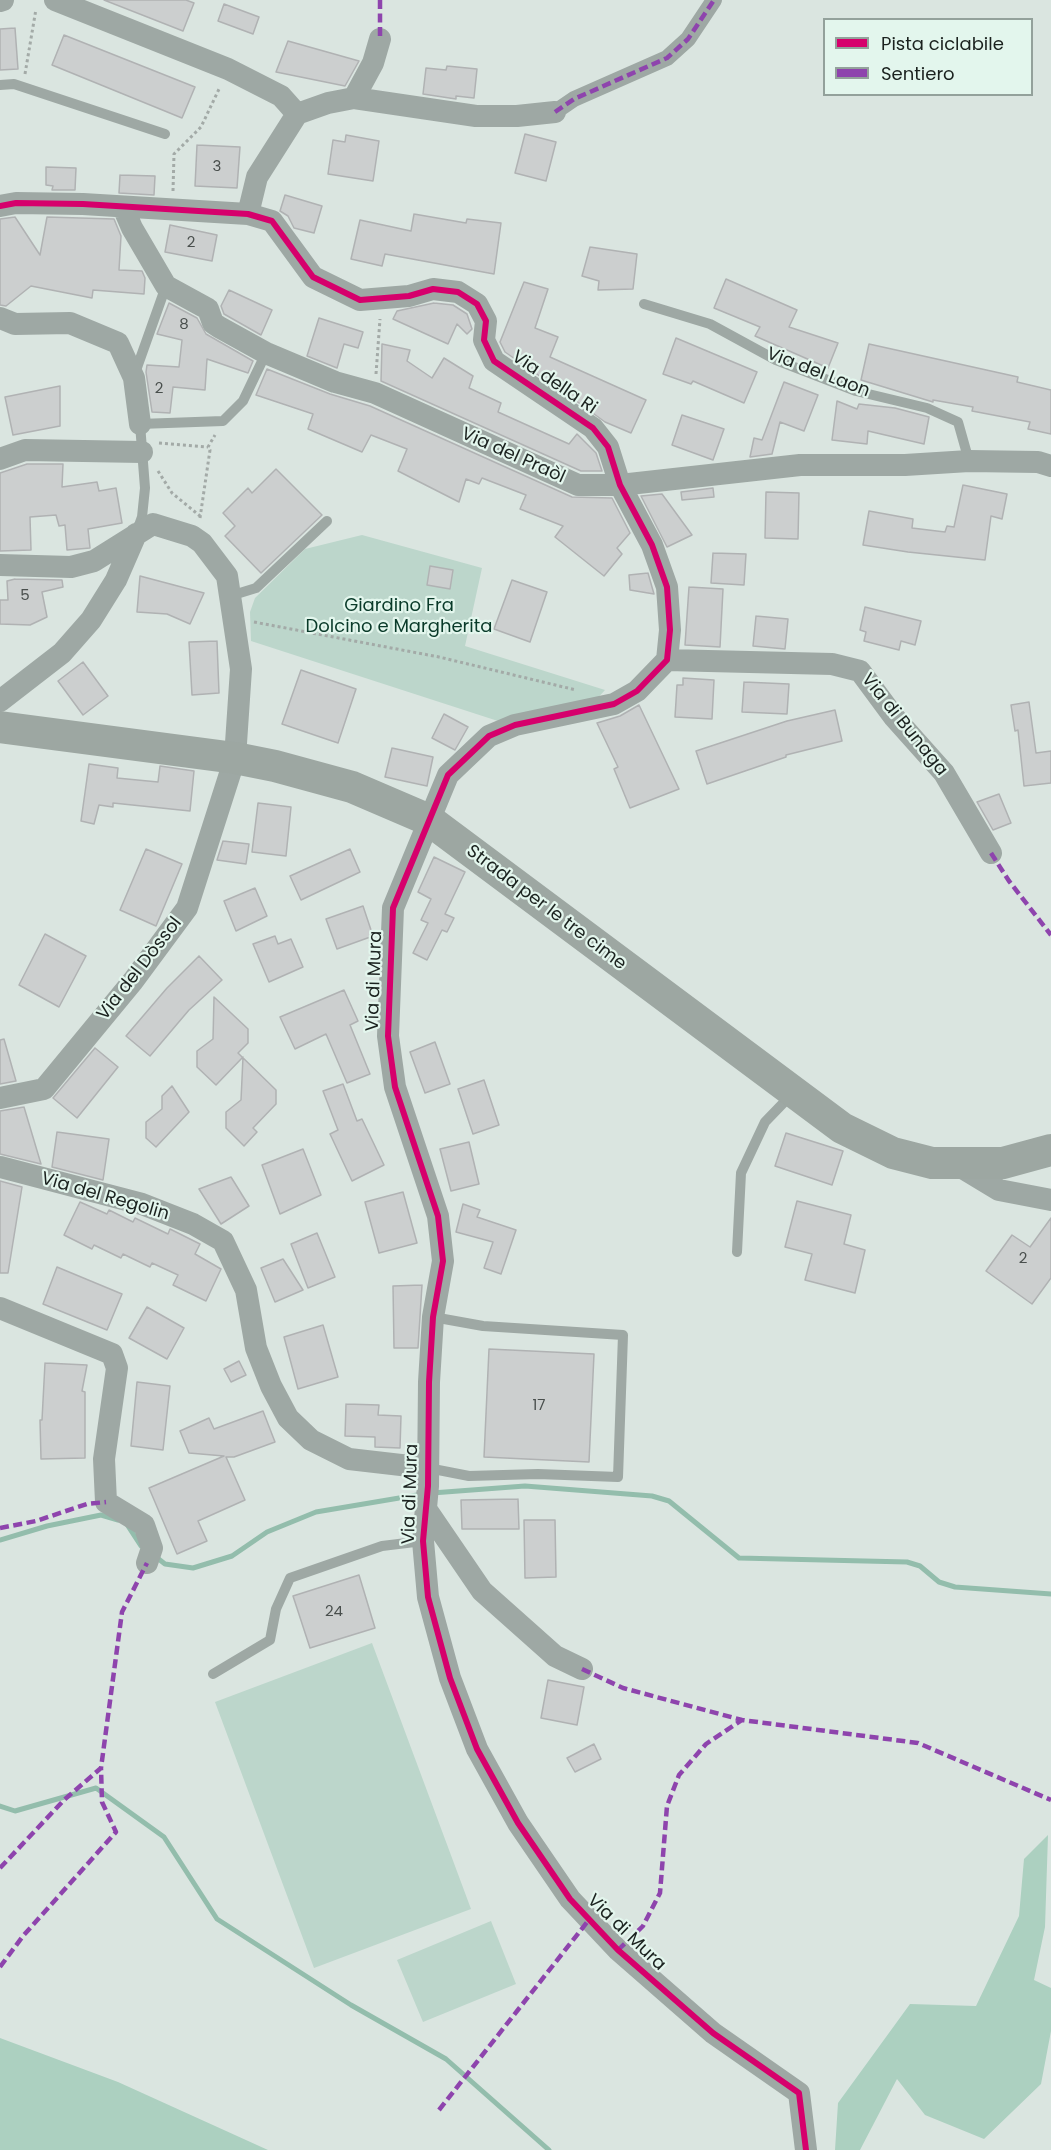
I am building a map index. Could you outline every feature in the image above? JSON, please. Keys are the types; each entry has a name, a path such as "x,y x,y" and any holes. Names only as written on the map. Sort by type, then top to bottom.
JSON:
{"main road":[{"name":"Strada per le tre cime","path":"0,728 235,758 352,787 429,820 842,1128 893,1153 932,1163 1003,1162 1051,1150"}],"street":[{"path":"55,0 228,69 281,96 297,114"},
{"path":"248,214 257,177 297,114 328,103 354,98 476,116 517,116 555,112 574,99 667,58 687,39 714,0"},
{"path":"354,98 373,63 380,39"},
{"path":"0,206 16,203 123,207 132,228 166,286"},
{"name":"Via della Ri","path":"123,207 248,214 272,221 313,277 360,300 409,296 433,289 458,292 477,304 486,321 484,340 494,361 593,428 608,447 620,485"},
{"name":"Via del Praòl","path":"166,286 208,309 213,323 266,353 335,382 375,393 578,485 620,485"},
{"path":"0,318 15,324 70,323 118,344 134,378 141,439 25,450 0,459"},
{"path":"429,820 448,776 489,736 515,725 614,704 637,691 667,660 670,630 667,587 652,545 620,485 800,465 905,465 969,461 1038,462 1051,466"},
{"path":"0,565 71,567 94,561 153,524 199,525"},
{"name":"Via del Dòssol","path":"0,1098 44,1089 133,981 187,908 235,758 242,669 227,576 202,543 199,525"},
{"path":"0,701 62,653 91,620 116,580 136,534"},
{"name":"Via di Bunaga","path":"667,660 832,664 860,670 894,717 944,773 991,853"},
{"name":"Via di Mura","path":"429,820 393,908 388,1036 395,1087 438,1216 443,1261 433,1317 423,1541 428,1597 450,1678 477,1749 518,1824 570,1899 618,1950 713,2033 799,2093 806,2150"},
{"path":"956,1164 999,1190 1051,1200"},
{"name":"Via del Regolin","path":"0,1167 142,1204 193,1224 223,1241 246,1290 256,1348 271,1386 288,1418 311,1440 349,1459 427,1477"},
{"path":"0,1308 112,1354 117,1368 104,1459 106,1502 144,1525 149,1555"},
{"name":"Via di Mura","path":"426,1509 482,1591 555,1656 582,1669"}],"lane":[{"path":"0,85 14,84 165,134"},
{"path":"134,378 166,286"},
{"name":"Via del Laon","path":"644,304 710,324 776,360 856,391 927,408 958,422 969,461"},
{"path":"136,534 142,517 145,488 141,439 224,421 243,401 266,353"},
{"path":"230,601 256,588 327,521"},
{"path":"736,1252 741,1173 765,1122 793,1093"},
{"path":"427,1477 538,1473 618,1477 623,1335 483,1326 433,1317"},
{"name":"Via di Mura","path":"213,1674 270,1640 276,1609 290,1578 382,1546 423,1541"}],"path":[{"path":"23,87 37,0"},
{"path":"172,210 174,154 201,127 228,69"},
{"path":"375,393 380,319"},
{"path":"199,525 209,455 208,447 224,421"},
{"path":"141,439 208,447"},
{"path":"141,439 150,450 172,493 199,525"},
{"path":"203,447 209,455"},
{"path":"251,621 439,657 587,693 614,704"}],"green space":[{"name":"Giardino Fra Dolcino e Margherita","path":"362,535 482,568 465,646 605,690 594,702 501,722 251,641 250,612 255,598 305,549"},
{"path":"372,1643 471,1909 314,1968 215,1702"},
{"path":"1048,1835 1045,1927 1034,1980 1051,1988 1051,2031 1041,2084 984,2139 925,2115 897,2079 860,2150 835,2150 838,2103 910,2004 976,2006 1019,1916 1024,1859"},
{"path":"491,1921 516,1984 423,2022 397,1960"},
{"path":"0,2038 118,2082 268,2150 0,2150"}],"building":[{"path":"104,0 186,0 194,3 183,31"},
{"path":"224,4 259,17 253,34 218,21"},
{"path":"15,28 18,69 0,70 0,29"},
{"path":"64,35 195,87 182,118 52,65"},
{"path":"288,41 359,61 345,86 276,72"},
{"path":"447,66 477,69 474,98 456,96 456,99 423,94 426,68 446,70"},
{"path":"525,134 556,142 546,181 515,173"},
{"path":"346,135 379,141 373,181 328,174 333,140 345,142"},
{"path":"197,145 240,147 237,188 195,186"},
{"path":"46,167 76,168 75,190 52,190 53,186 46,185"},
{"path":"120,175 155,176 154,195 119,193"},
{"path":"285,195 322,206 314,233 294,228 288,216 280,211"},
{"path":"414,214 466,223 467,219 501,223 494,274 385,254 382,266 351,259 360,220 411,231"},
{"path":"15,217 40,255 47,217 114,219 121,236 119,270 142,271 145,278 144,294 93,290 92,298 31,286 6,306 0,305 0,219"},
{"path":"170,225 217,235 212,261 165,252"},
{"path":"590,247 637,254 633,289 598,290 599,281 582,276"},
{"path":"726,279 797,310 789,327 838,343 828,368 755,336 760,327 714,308"},
{"path":"524,282 548,289 535,328 558,337 550,357 646,400 631,433 605,422 560,389 562,386 544,379 505,352 500,342"},
{"path":"229,290 272,310 261,335 224,314 221,306"},
{"path":"169,303 197,318 206,334 253,361 248,373 207,359 205,390 173,387 170,413 152,412 147,365 179,367 182,340 157,334"},
{"path":"434,303 453,305 467,314 472,329 467,334 457,324 448,344 393,319 397,311"},
{"path":"319,318 363,332 358,348 344,344 337,368 307,356"},
{"path":"676,338 757,372 744,403 693,381 691,384 663,374"},
{"path":"382,344 410,350 407,361 432,378 444,358 473,376 469,388 501,403 498,412 569,444 577,434 596,453 602,471 581,471 381,381"},
{"path":"869,344 1018,377 1017,382 1051,390 1051,434 1028,429 1030,422 972,411 973,407 933,400 933,402 861,380"},
{"path":"267,369 330,394 370,406 572,497 612,498 630,533 617,548 622,554 604,576 555,537 563,526 520,509 526,495 482,478 479,484 466,479 459,502 398,471 407,449 371,435 362,452 308,429 313,414 256,395"},
{"path":"784,382 818,395 804,431 780,422 772,454 750,457 754,438 762,440"},
{"path":"60,386 60,426 13,435 5,397"},
{"path":"837,401 857,409 859,404 895,408 929,417 924,444 868,431 867,444 832,440"},
{"path":"682,415 724,429 713,460 672,445"},
{"path":"27,464 63,464 62,487 97,482 99,491 116,488 122,523 88,529 90,548 67,550 65,525 59,526 56,515 30,517 31,550 0,551 0,473"},
{"path":"276,469 322,515 261,573 225,536 235,526 223,513 248,488 252,493"},
{"path":"963,485 1007,494 1002,519 991,516 985,560 863,545 869,511 913,519 912,528 945,532 947,526 954,527"},
{"path":"713,488 714,497 682,500 681,492"},
{"path":"766,492 799,493 798,539 765,538"},
{"path":"662,494 692,535 667,547 641,496"},
{"path":"713,553 746,554 744,585 711,583"},
{"path":"430,566 453,570 450,589 427,585"},
{"path":"648,573 654,594 630,590 629,575"},
{"path":"140,576 204,593 190,624 167,614 137,612"},
{"path":"15,579 62,580 63,587 42,592 47,617 30,625 0,624 0,600 8,600 7,581"},
{"path":"512,580 547,592 530,642 494,629"},
{"path":"689,587 723,589 720,647 685,645"},
{"path":"865,607 921,621 915,645 901,641 899,650 864,641 866,632 860,630"},
{"path":"756,616 788,619 785,649 753,646"},
{"path":"217,641 219,693 192,695 189,642"},
{"path":"83,662 108,696 83,715 58,681"},
{"path":"301,670 356,689 338,743 282,724"},
{"path":"683,678 714,680 712,719 675,717 677,685 683,685"},
{"path":"744,682 789,684 787,714 742,712"},
{"path":"1029,702 1036,753 1051,751 1051,783 1024,786 1018,730 1015,731 1011,705"},
{"path":"639,705 679,789 630,808 614,769 618,767 597,723 620,716"},
{"path":"835,710 842,741 786,755 786,757 707,784 696,751 787,721"},
{"path":"444,714 468,727 455,750 432,738"},
{"path":"392,748 433,757 427,786 385,777"},
{"path":"89,764 118,768 117,778 158,782 160,766 194,771 190,811 113,803 113,807 99,805 94,824 81,821"},
{"path":"999,794 1011,823 993,830 977,802"},
{"path":"258,803 291,807 286,856 252,852"},
{"path":"223,841 249,844 246,864 217,860"},
{"path":"146,849 182,864 156,926 120,910"},
{"path":"350,849 360,872 301,900 290,876"},
{"path":"434,857 465,872 445,914 454,918 447,932 442,930 427,960 413,953 428,923 421,920 431,899 418,892"},
{"path":"255,888 267,916 236,931 224,901"},
{"path":"363,906 373,936 337,949 326,919"},
{"path":"45,934 86,956 59,1007 19,985"},
{"path":"275,936 278,944 291,939 303,967 269,982 253,944"},
{"path":"199,956 222,980 189,1010 150,1056 126,1036 167,988"},
{"path":"344,990 358,1021 350,1025 370,1074 347,1083 326,1034 295,1049 280,1017"},
{"path":"214,997 248,1029 248,1043 238,1053 243,1057 216,1085 197,1067 197,1051 213,1039"},
{"path":"4,1039 16,1081 0,1084 0,1040"},
{"path":"435,1042 450,1084 425,1093 410,1052"},
{"path":"95,1048 118,1067 77,1118 53,1098"},
{"path":"243,1058 276,1090 276,1104 253,1128 257,1132 244,1146 226,1128 226,1112 241,1100"},
{"path":"484,1080 499,1125 473,1134 458,1089"},
{"path":"343,1084 357,1121 362,1119 384,1165 352,1181 330,1134 338,1130 323,1091"},
{"path":"172,1086 189,1112 156,1147 146,1138 146,1122 162,1109 162,1096"},
{"path":"24,1107 41,1164 0,1154 0,1111"},
{"path":"57,1132 109,1139 103,1180 52,1167"},
{"path":"786,1133 843,1151 832,1185 775,1166"},
{"path":"469,1142 479,1184 451,1191 440,1149"},
{"path":"303,1149 321,1195 280,1214 262,1165"},
{"path":"231,1177 249,1206 221,1224 199,1189"},
{"path":"0,1181 22,1187 8,1273 0,1273"},
{"path":"403,1192 417,1243 379,1253 365,1202"},
{"path":"797,1201 851,1215 844,1244 865,1250 855,1293 805,1280 812,1254 785,1247"},
{"path":"80,1202 107,1214 109,1210 133,1222 135,1218 168,1234 170,1229 200,1244 195,1254 221,1269 206,1301 173,1285 178,1275 152,1263 150,1267 123,1254 121,1258 94,1245 92,1249 64,1235"},
{"path":"463,1204 480,1210 477,1217 516,1230 501,1274 484,1268 493,1242 456,1232"},
{"path":"1051,1218 1051,1278 1032,1304 986,1271 1012,1235 1030,1247"},
{"path":"317,1233 335,1277 308,1288 291,1244"},
{"path":"283,1259 303,1290 275,1302 261,1268"},
{"path":"57,1267 122,1294 107,1330 43,1304"},
{"path":"422,1285 418,1348 394,1348 393,1286"},
{"path":"147,1307 184,1328 167,1359 129,1338"},
{"path":"323,1325 338,1377 298,1389 284,1337"},
{"path":"489,1349 594,1354 589,1462 484,1457"},
{"path":"239,1361 246,1375 231,1382 224,1369"},
{"path":"45,1363 87,1365 82,1391 85,1392 85,1458 41,1459 40,1420 42,1420"},
{"path":"137,1382 170,1386 163,1450 131,1446"},
{"path":"346,1404 379,1405 378,1415 401,1416 400,1448 375,1447 375,1437 345,1436"},
{"path":"263,1411 275,1442 234,1457 226,1457 245,1500 198,1521 207,1541 177,1554 149,1488 224,1456 189,1453 180,1431 209,1418 214,1429"},
{"path":"518,1499 519,1529 462,1529 461,1500"},
{"path":"524,1520 555,1520 556,1577 525,1578"},
{"path":"359,1575 375,1628 310,1648 293,1596"},
{"path":"548,1680 584,1687 577,1725 541,1718"},
{"path":"594,1744 601,1759 575,1772 567,1758"}],"waterway":[{"path":"432,1493 525,1486 652,1496 669,1501 739,1558 907,1562 920,1566 939,1582 955,1587 1051,1594"},
{"path":"156,1557 165,1564 193,1568 232,1556 267,1532 316,1512 423,1494"},
{"path":"0,1540 47,1526 101,1515 118,1520"},
{"path":"128,1526 141,1546"},
{"path":"0,1806 15,1811 96,1788 164,1837 217,1919 351,2005 446,2059 549,2150"}],"marked path":[{"path":"380,0 380,39"},
{"path":"555,112 574,99 667,58 688,39 714,0"},
{"path":"991,853 1009,881 1051,935"},
{"path":"0,1528 36,1521 87,1504 106,1502"},
{"path":"0,1868 64,1800 101,1768 122,1612 147,1563"},
{"path":"582,1669 623,1688 742,1720 918,1743 1051,1800"},
{"path":"618,1950 643,1926 660,1893 667,1806 679,1775 706,1744 742,1720"},
{"path":"0,1967 23,1936 116,1832 102,1802 101,1768"},
{"path":"439,2110 588,1921"}],"cycle path":[{"path":"0,206 16,203 83,204 248,214 272,221 313,277 360,300 409,296 433,289 458,292 477,304 486,321 484,340 494,361 593,428 608,447 620,485 652,545 667,587 670,630 667,660 637,691 614,704 515,725 489,736 448,775 393,908 388,1036 395,1087 438,1216 443,1261 433,1317 429,1382 428,1486 423,1541 428,1597 450,1678 477,1749 518,1823 570,1899 618,1950 713,2033 799,2093 806,2150"}]}
